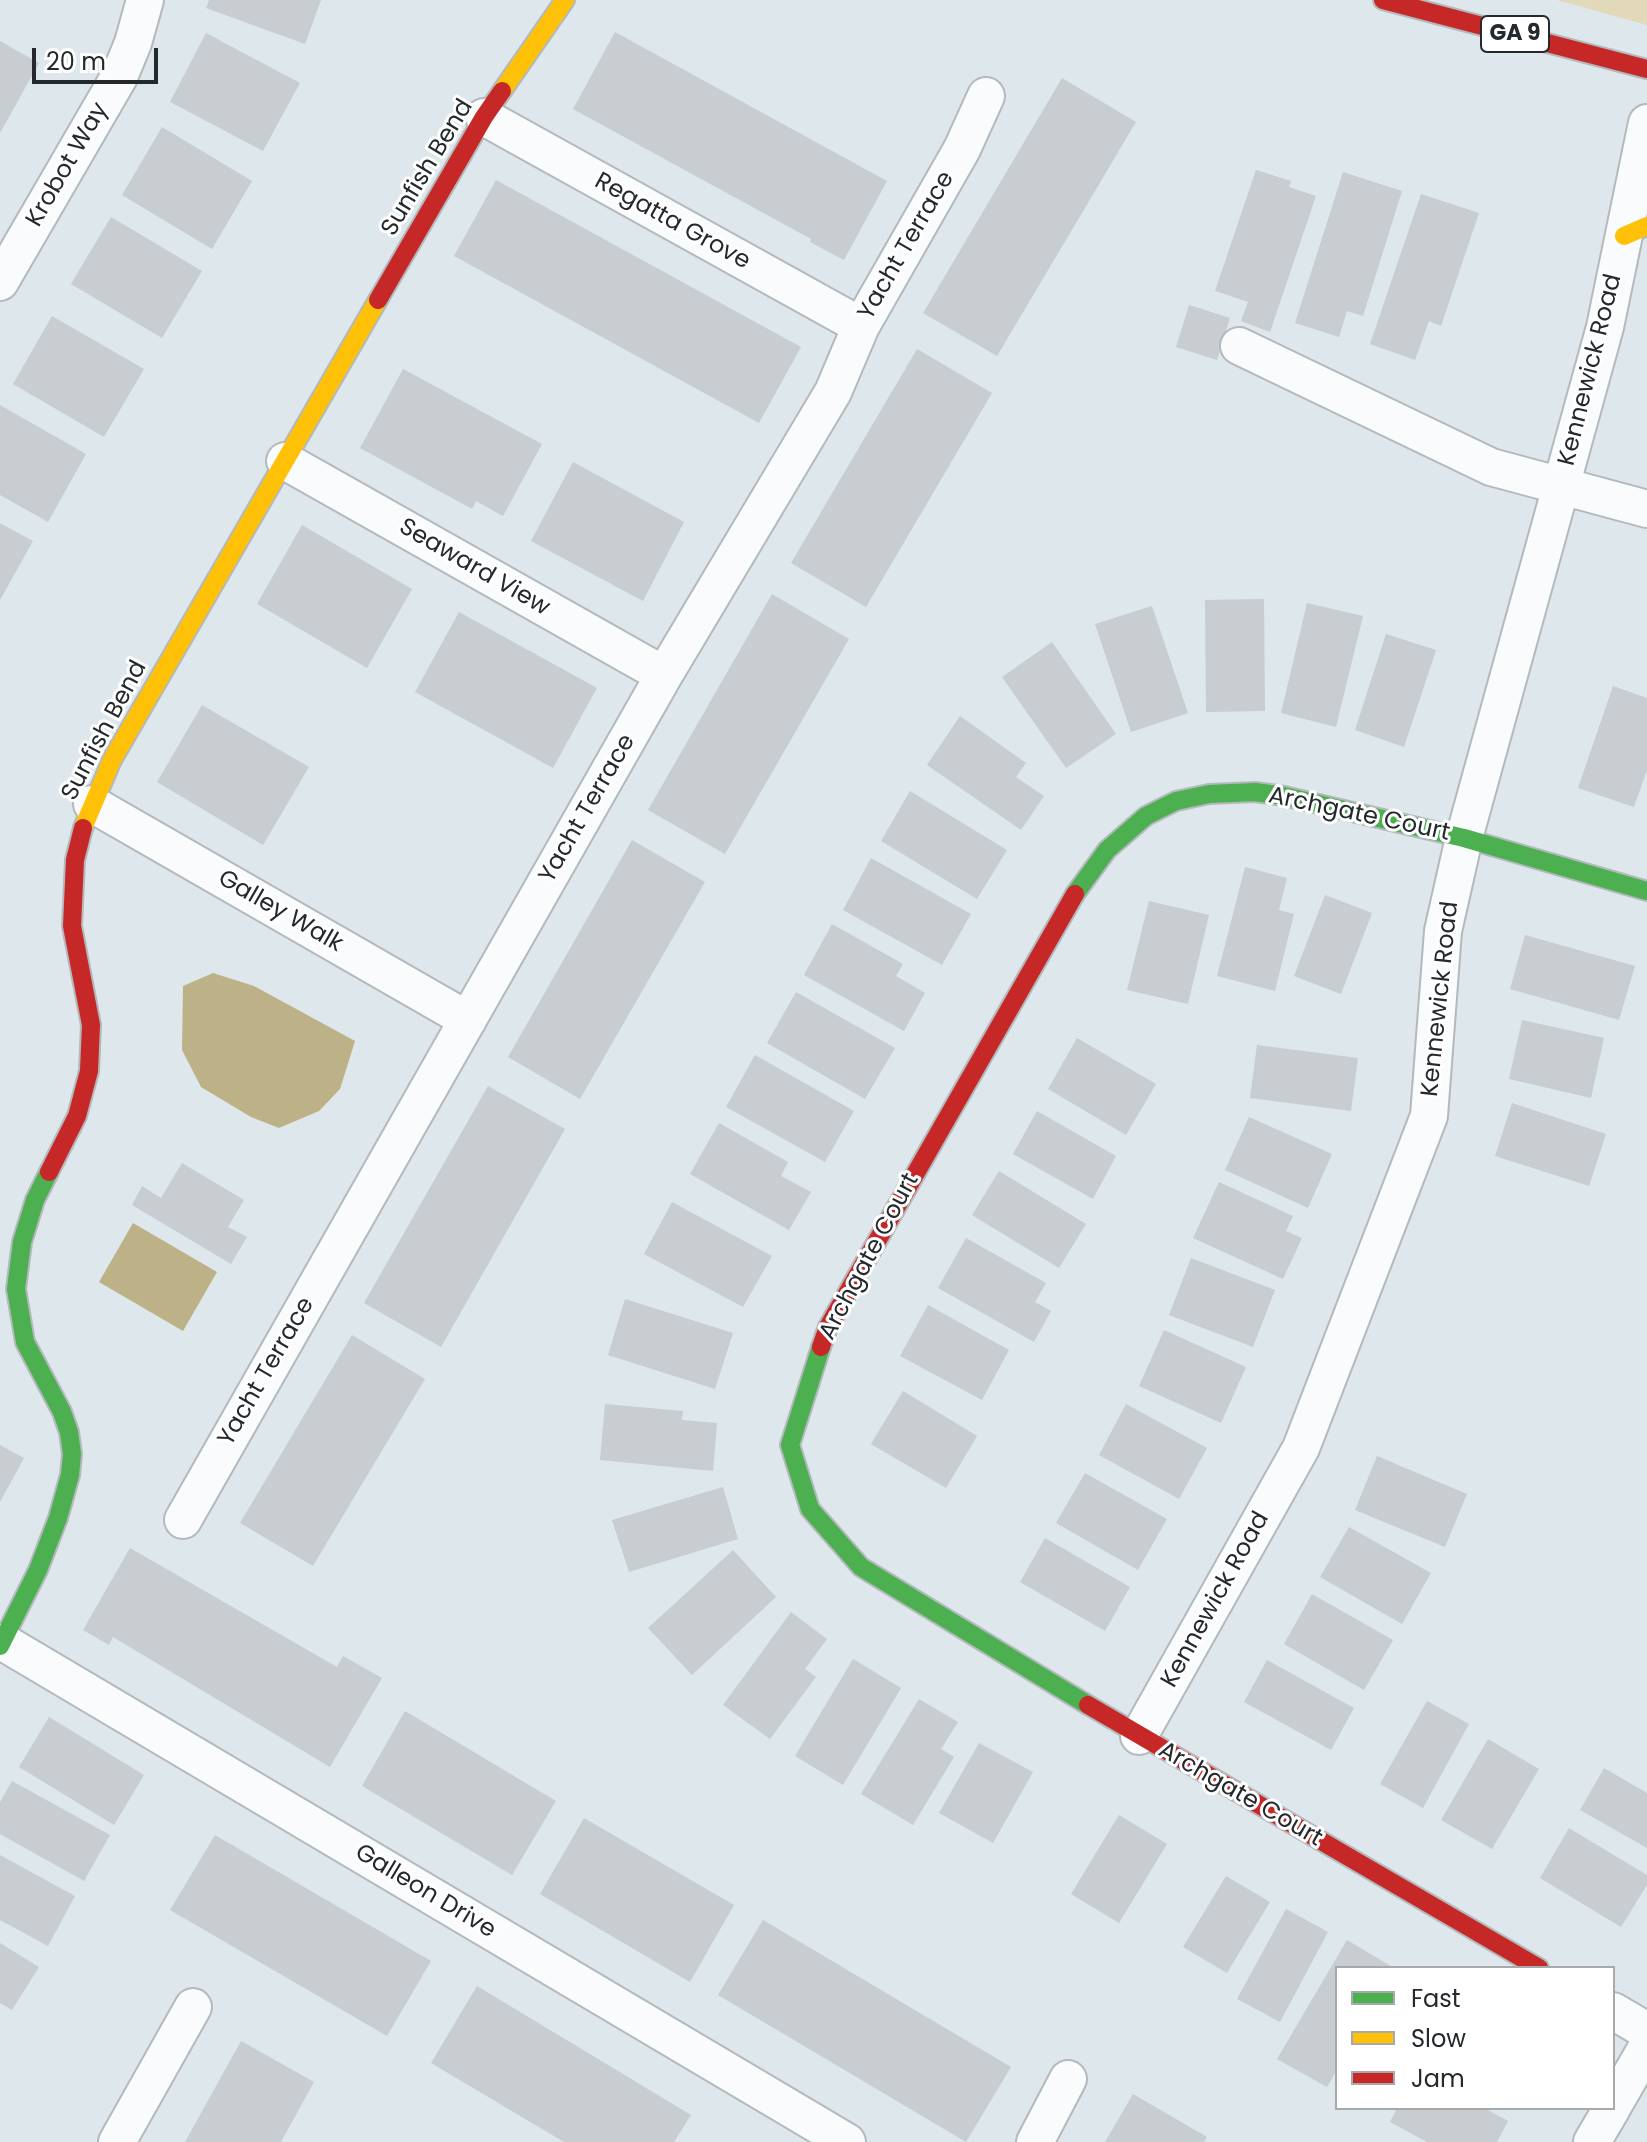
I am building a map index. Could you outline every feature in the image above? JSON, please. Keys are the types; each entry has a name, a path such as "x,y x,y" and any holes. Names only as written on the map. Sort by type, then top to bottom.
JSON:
{"street":[{"name":"Sunfish Bend","path":"2,1644 38,1570 62,1507 70,1475 72,1454 69,1432 62,1412 25,1342 16,1289 22,1242 35,1200 77,1116 92,1054 91,1025 72,926 72,901 75,860 92,804 112,760 484,117 565,0"},
{"name":"GA 9","path":"1383,0 1647,69"},
{"name":"Krobot Way","path":"0,282 119,77 135,4"},
{"name":"Yacht Terrace","path":"183,1520 664,675 833,392 861,326 962,149 986,96"},
{"name":"Regatta Grove","path":"484,117 861,326"},
{"name":"Kennewick Road","path":"1139,1736 1301,1448 1429,1116 1443,931 1464,838 1605,327 1635,231 1647,123"},
{"path":"1239,346 1491,467 1647,509"},
{"name":"Seaward View","path":"285,461 664,675"},
{"name":"Archgate Court","path":"1536,1966 1139,1736 861,1567 810,1509 790,1445 828,1327 1082,881 1107,850 1146,816 1176,801 1209,794 1255,792 1284,796 1464,838 1647,891"},
{"name":"Galley Walk","path":"92,804 468,1020"},
{"name":"Galleon Drive","path":"2,1644 847,2142"},
{"path":"117,2142 193,2007"},
{"path":"1615,2012 1647,2031"},
{"path":"1615,2102 1647,2047"},
{"path":"1035,2142 1068,2079"},
{"path":"1592,2142 1610,2110"}],"shaded area":[{"path":"1557,0 1647,0 1647,25"},
{"path":"213,973 254,986 355,1041 340,1089 319,1111 279,1128 251,1117 201,1087 182,1050 183,986"},
{"path":"133,1223 217,1272 183,1331 99,1282"}],"building":[{"path":"209,0 321,0 305,44 206,8"},
{"path":"615,32 887,181 844,260 573,109"},
{"path":"206,33 300,83 263,151 170,102"},
{"path":"0,41 39,63 0,133"},
{"path":"1062,78 1136,122 997,356 923,313"},
{"path":"162,127 252,181 212,249 122,195"},
{"path":"1256,170 1291,181 1289,187 1316,196 1270,332 1241,321 1248,302 1215,291"},
{"path":"1343,172 1402,191 1363,316 1347,311 1339,337 1295,323"},
{"path":"496,180 801,347 759,423 454,256"},
{"path":"1421,194 1479,213 1441,326 1429,321 1415,360 1370,344"},
{"path":"111,217 202,271 162,338 71,284"},
{"path":"1189,305 1230,318 1217,360 1176,347"},
{"path":"52,316 144,369 104,437 13,384"},
{"path":"917,349 992,393 866,607 791,563"},
{"path":"403,369 542,444 503,516 476,501 472,509 360,448"},
{"path":"0,405 86,454 48,522 0,495"},
{"path":"573,462 684,522 643,601 531,541"},
{"path":"0,523 33,541 0,600"},
{"path":"302,525 412,589 367,668 257,604"},
{"path":"772,594 849,639 725,854 648,810"},
{"path":"1264,599 1265,711 1206,712 1205,600"},
{"path":"1307,603 1363,616 1336,727 1281,713"},
{"path":"1152,606 1188,713 1131,732 1095,624"},
{"path":"459,612 597,688 553,768 415,692"},
{"path":"1386,634 1436,650 1404,747 1355,730"},
{"path":"1052,642 1116,734 1066,768 1002,677"},
{"path":"1613,686 1647,698 1647,770 1634,807 1578,788"},
{"path":"202,705 309,767 263,845 157,782"},
{"path":"960,716 1026,763 1016,777 1044,796 1021,830 927,765"},
{"path":"910,791 1007,850 977,899 881,841"},
{"path":"632,840 705,882 580,1099 508,1057"},
{"path":"871,858 971,914 942,965 843,910"},
{"path":"1245,867 1287,878 1279,910 1294,914 1275,991 1217,976"},
{"path":"1325,895 1372,913 1341,994 1294,976"},
{"path":"1149,901 1209,915 1188,1004 1127,990"},
{"path":"832,924 903,964 896,976 925,993 904,1031 804,975"},
{"path":"1525,935 1635,966 1619,1020 1510,989"},
{"path":"796,992 895,1048 865,1099 767,1043"},
{"path":"1522,1020 1604,1038 1591,1098 1509,1079"},
{"path":"1077,1038 1156,1084 1126,1135 1048,1089"},
{"path":"1257,1045 1358,1058 1351,1111 1250,1098"},
{"path":"755,1055 854,1111 825,1162 726,1107"},
{"path":"488,1086 565,1129 441,1347 364,1303"},
{"path":"1512,1103 1606,1134 1589,1186 1495,1156"},
{"path":"1037,1111 1116,1156 1093,1199 1013,1154"},
{"path":"1249,1117 1332,1154 1308,1208 1225,1170"},
{"path":"719,1123 788,1162 781,1176 811,1192 789,1230 690,1174"},
{"path":"182,1163 244,1200 228,1227 247,1237 231,1264 132,1205 142,1186 161,1198"},
{"path":"999,1171 1086,1224 1059,1268 972,1215"},
{"path":"1219,1182 1293,1216 1286,1231 1302,1238 1283,1279 1193,1238"},
{"path":"672,1202 772,1256 743,1307 644,1254"},
{"path":"966,1238 1046,1283 1035,1302 1051,1311 1034,1342 938,1288"},
{"path":"1191,1258 1275,1290 1253,1347 1169,1315"},
{"path":"625,1299 733,1333 715,1389 608,1355"},
{"path":"928,1305 1009,1350 982,1400 900,1356"},
{"path":"1164,1330 1246,1367 1221,1423 1139,1386"},
{"path":"352,1335 425,1379 313,1566 240,1523"},
{"path":"903,1391 977,1436 946,1488 871,1444"},
{"path":"605,1404 683,1411 682,1420 717,1423 713,1471 600,1460"},
{"path":"1126,1404 1207,1448 1179,1499 1099,1455"},
{"path":"0,1445 24,1458 0,1502"},
{"path":"1377,1456 1467,1494 1445,1547 1355,1510"},
{"path":"1085,1473 1167,1519 1138,1570 1056,1523"},
{"path":"723,1487 738,1539 629,1572 612,1520"},
{"path":"1349,1527 1431,1573 1402,1624 1320,1577"},
{"path":"1045,1538 1130,1587 1105,1631 1020,1582"},
{"path":"130,1548 337,1667 343,1656 382,1678 330,1767 113,1637 109,1645 83,1630"},
{"path":"733,1550 776,1597 692,1675 648,1628"},
{"path":"1312,1594 1393,1640 1364,1690 1284,1644"},
{"path":"791,1612 827,1639 805,1669 816,1677 770,1739 723,1705"},
{"path":"853,1659 901,1688 843,1785 795,1756"},
{"path":"1267,1660 1354,1708 1331,1750 1244,1702"},
{"path":"919,1699 958,1722 941,1749 954,1757 913,1825 861,1794"},
{"path":"1427,1701 1469,1724 1423,1808 1380,1784"},
{"path":"405,1711 556,1801 512,1875 362,1786"},
{"path":"49,1717 144,1775 114,1825 19,1767"},
{"path":"1488,1739 1539,1769 1492,1849 1441,1820"},
{"path":"979,1743 1033,1772 993,1843 939,1813"},
{"path":"1604,1768 1647,1793 1647,1848 1580,1810"},
{"path":"12,1781 110,1835 84,1881 0,1834 0,1802"},
{"path":"1119,1815 1167,1844 1119,1923 1071,1894"},
{"path":"584,1818 734,1905 690,1982 540,1894"},
{"path":"1569,1828 1647,1875 1647,1885 1621,1927 1540,1878"},
{"path":"215,1835 431,1961 387,2036 170,1910"},
{"path":"0,1855 75,1896 48,1946 0,1920"},
{"path":"1226,1876 1270,1902 1227,1973 1183,1947"},
{"path":"1286,1909 1328,1932 1280,2022 1237,1999"},
{"path":"763,1920 1011,2067 966,2142 718,1995"},
{"path":"1347,1940 1391,1966 1335,1966 1335,2073 1327,2087 1277,2059"},
{"path":"0,1943 39,1967 12,2010 0,2003"},
{"path":"477,1986 691,2115 674,2142 564,2142 431,2063"},
{"path":"241,2041 314,2082 281,2142 185,2142"},
{"path":"1133,2094 1207,2137 1204,2142 1105,2142"},
{"path":"1396,2110 1488,2110 1508,2121 1497,2142 1427,2142 1390,2122"}],"traffic: fast":[{"path":"1075,894 1107,850 1146,816 1176,801 1209,794 1255,792 1464,838 1647,891"},
{"path":"0,1646 38,1570 70,1475 72,1454 69,1432 62,1412 25,1342 16,1289 22,1242 35,1200 49,1172"},
{"path":"821,1347 790,1445 810,1509 861,1567 1088,1705"}],"traffic: slow":[{"path":"502,91 565,0"},
{"path":"1624,236 1647,226"},
{"path":"83,828 112,760 378,300"}],"traffic: jam":[{"path":"1383,0 1647,69"},
{"path":"378,300 502,91"},
{"path":"49,1172 77,1116 89,1071 91,1025 72,926 75,860 83,828"},
{"path":"821,1347 828,1327 1075,894"},
{"path":"1088,1705 1536,1966"}]}
